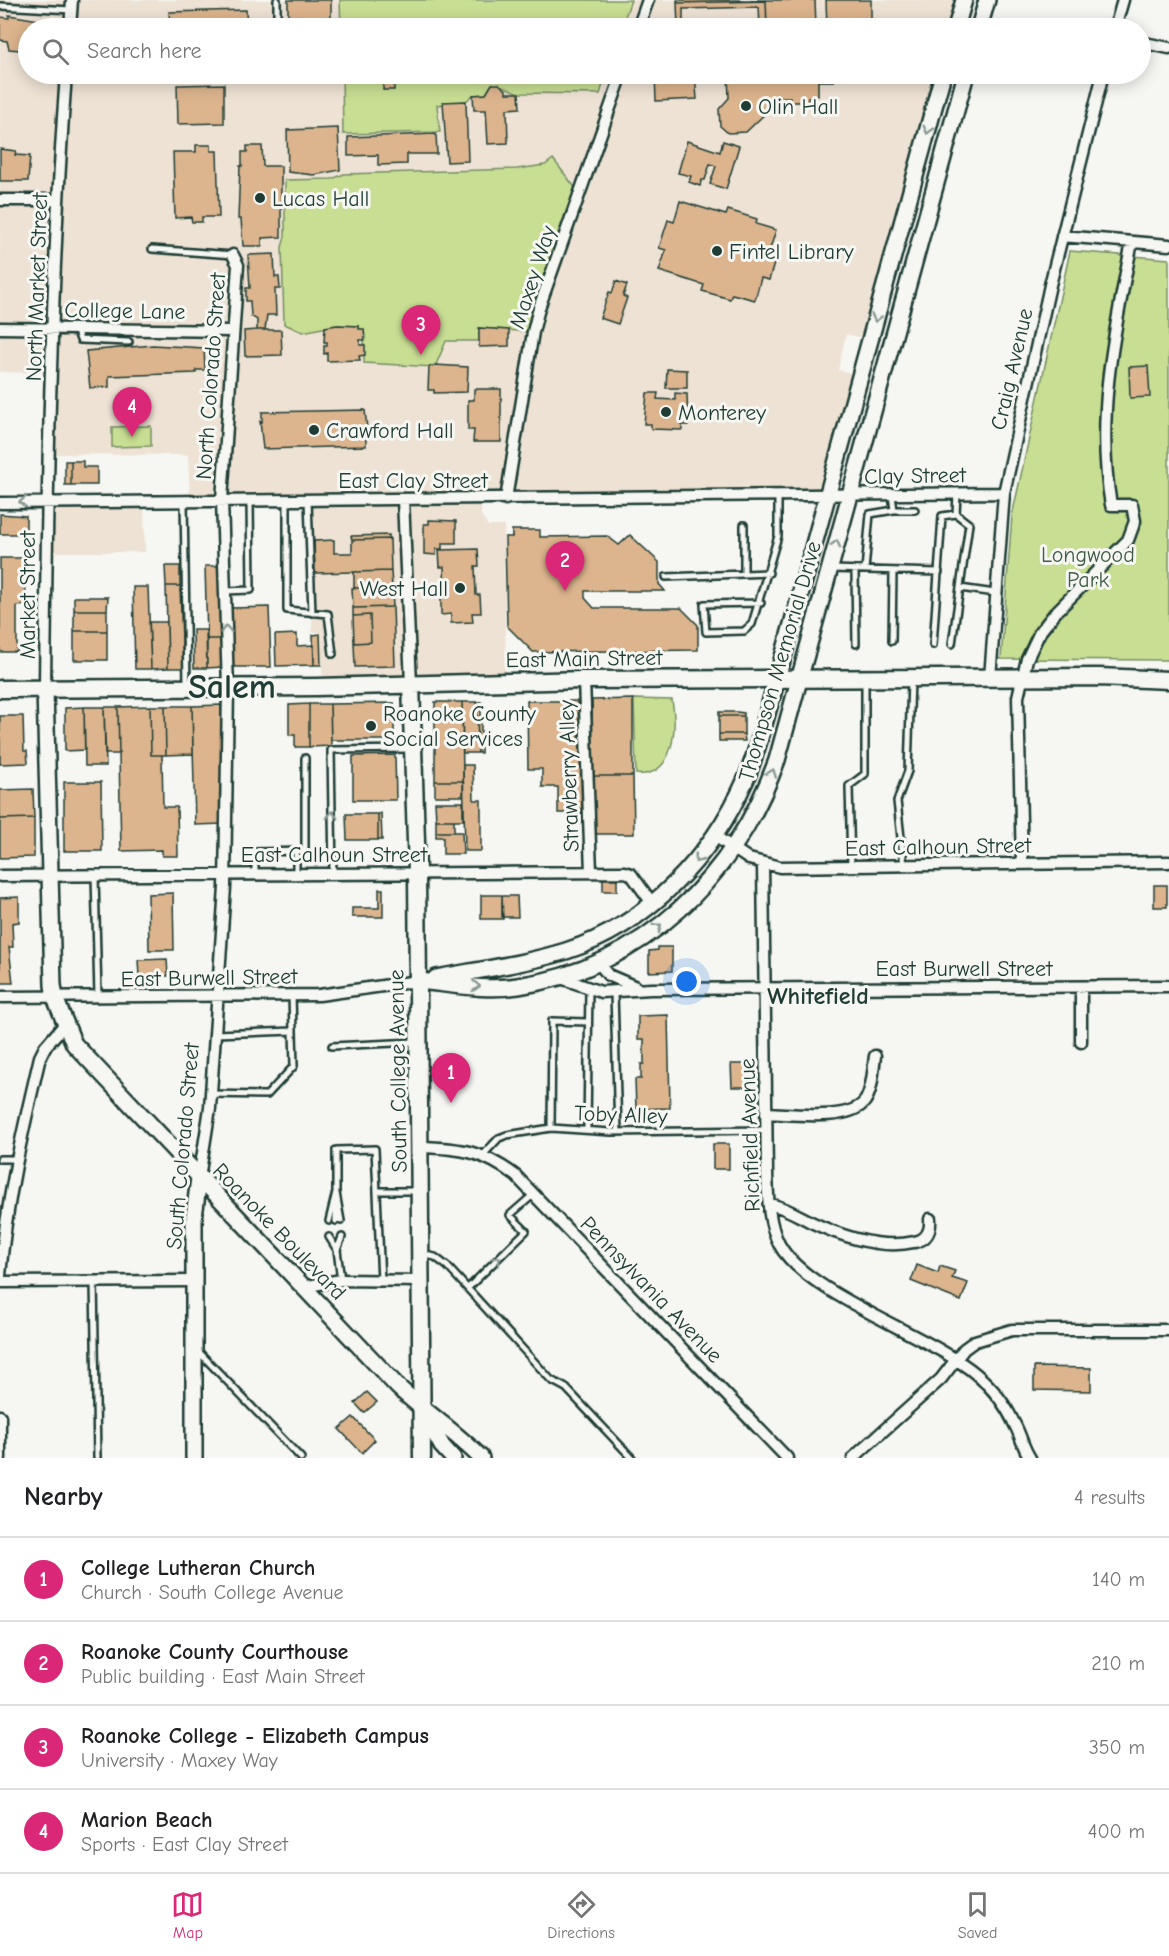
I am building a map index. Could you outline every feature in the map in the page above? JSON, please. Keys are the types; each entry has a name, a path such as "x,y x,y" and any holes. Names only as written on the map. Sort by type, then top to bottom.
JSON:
{"main road":[{"path":"958,18 963,0"},
{"path":"982,18 987,0"},
{"name":"Thompson Memorial Drive","path":"418,981 522,962 568,950 615,928 652,903 693,865 715,836 747,777 777,679 940,84"},
{"name":"Thompson Memorial Drive","path":"418,981 478,987 517,986 558,977 598,962 650,933 675,914 697,894 733,849 765,793 800,678 963,84"},
{"name":"East Main Street","path":"0,689 228,688 800,678 1169,680"},
{"name":"South College Avenue","path":"411,684 417,873 422,1458"},
{"name":"Roanoke Boulevard","path":"45,689 55,998 64,1025 74,1044 96,1071 422,1409 456,1432 481,1458"},
{"name":"South Colorado Street","path":"194,1458 194,1216 199,1178"},
{"name":"Roanoke Boulevard","path":"422,1409 442,1446 453,1458"}],"street":[{"path":"642,18 648,0"},
{"path":"1118,18 1123,0"},
{"path":"1151,44 1169,48"},
{"name":"North Market Street","path":"46,502 58,200 65,84"},
{"name":"Maxey Way","path":"506,499 533,332 539,308 618,84"},
{"name":"Craig Avenue","path":"990,678 1004,493 1017,425 1100,84"},
{"path":"0,200 58,200"},
{"path":"1062,236 1169,245"},
{"path":"1022,864 1018,697 1031,646 1040,632 1128,540 1135,521 1132,505 1111,505 1105,453 1104,410 1108,370 1132,242"},
{"name":"North Colorado Street","path":"228,688 222,500 238,265 233,255"},
{"name":"College Lane","path":"0,328 233,331"},
{"name":"Clay Street","path":"827,496 1004,493"},
{"name":"East Clay Street","path":"0,503 827,496"},
{"path":"403,499 411,684"},
{"name":"Market Street","path":"45,689 46,502"},
{"name":"Strawberry Alley","path":"584,680 591,872"},
{"name":"South Colorado Street","path":"199,1178 211,1094 218,997 228,816 228,688"},
{"name":"East Calhoun Street","path":"715,836 733,849 763,864 851,867 1169,862"},
{"name":"Richfield Avenue","path":"763,864 769,1204 779,1245 802,1270 831,1290 956,1359 992,1389 1005,1406 1030,1458"},
{"name":"East Calhoun Street","path":"0,876 591,872 631,874 652,903"},
{"name":"East Burwell Street","path":"598,962 608,975 617,981 651,989"},
{"name":"East Burwell Street","path":"558,977 588,988 614,992 651,989 957,985 1169,986"},
{"name":"East Burwell Street","path":"0,997 218,997 319,994 418,981"},
{"path":"1081,987 1081,1042"},
{"path":"0,1276 3,1240 40,1057 50,1040 64,1025"},
{"path":"766,1113 838,1114 856,1109 865,1101 869,1092 875,1056"},
{"name":"Pennsylvania Avenue","path":"420,1147 456,1148 483,1155 516,1176 787,1458"},
{"path":"769,1204 790,1210 841,1234 892,1244 907,1244 925,1238 931,1226 930,1220"},
{"path":"303,1287 341,1280 421,1281"},
{"path":"0,1282 194,1281"},
{"path":"853,1458 940,1379 975,1341 1012,1329 1169,1330"},
{"path":"0,1416 0,1458"}],"lane":[{"path":"277,0 277,18"},
{"path":"0,6 71,5"},
{"path":"152,249 233,255"},
{"path":"76,329 80,340 129,342"},
{"path":"956,514 957,494"},
{"path":"761,603 705,604 706,632 749,629 761,603 778,536 778,495"},
{"path":"892,495 894,510"},
{"path":"225,591 251,590 250,500"},
{"path":"287,500 287,610 328,614 333,654"},
{"path":"308,500 312,613"},
{"path":"184,501 188,688"},
{"path":"865,570 870,514 894,510 915,510"},
{"path":"933,645 942,516 956,514 969,524 952,644"},
{"path":"744,525 744,573"},
{"path":"830,569 939,572"},
{"path":"855,570 856,645"},
{"path":"892,640 893,571"},
{"path":"666,577 769,573"},
{"path":"960,588 996,593"},
{"path":"851,867 849,786 865,774 865,678"},
{"path":"904,866 897,801 908,771 911,678"},
{"path":"333,874 331,750 413,749"},
{"path":"255,874 255,852 304,851 305,758"},
{"path":"296,851 296,873"},
{"path":"96,875 98,998"},
{"path":"586,1128 588,988"},
{"path":"614,992 618,1132"},
{"path":"211,1094 267,1095 294,1066 292,995"},
{"path":"551,1128 552,1021 588,1022"},
{"path":"215,1034 293,1031"},
{"path":"332,1046 419,1042"},
{"name":"Toby Alley","path":"483,1155 499,1138 551,1128 586,1128 618,1132 766,1130"},
{"path":"339,1221 336,1150 375,1149 381,1281"},
{"path":"0,1159 18,1159"},
{"path":"377,1191 420,1191"},
{"path":"329,1221 336,1192"},
{"path":"468,1288 526,1231 510,1215 534,1194"},
{"path":"339,1237 337,1250 341,1280"},
{"path":"329,1238 337,1250"},
{"path":"421,1254 435,1257 447,1266 551,1380 566,1388 632,1458"},
{"path":"94,1281 97,1458"},
{"path":"194,1347 301,1458"}],"shaded area":[{"path":"0,0 964,0 959,18 18,18 18,84 940,84 870,340 846,334 838,370 860,375 827,496 481,499 481,515 488,526 504,526 506,682 323,687 320,632 312,632 314,513 311,500 190,501 188,455 50,454 52,373 0,372"},
{"path":"144,501 145,552 47,552 46,502"}],"green space":[{"path":"340,0 631,0 625,18 341,18"},
{"path":"342,84 492,84 486,94 473,95 466,101 437,105 440,132 343,134"},
{"path":"492,84 603,84 600,94 519,93"},
{"path":"553,159 580,194 533,332 479,328 479,341 446,341 435,367 364,363 364,330 359,329 359,326 337,325 303,332 284,324 282,247 285,237 285,180 332,179 344,174 517,169 545,165"},
{"name":"Longwood Park","path":"1070,251 1169,259 1169,660 1001,659 1012,516"},
{"path":"151,426 151,446 112,447 112,427"},
{"path":"634,699 672,700 674,724 670,749 659,768 649,773 636,774"}],"building":[{"path":"288,0 331,0 331,18 288,18"},
{"name":"Olin Hall","path":"677,0 815,0 816,18 767,18 766,1 677,3"},
{"name":"Olin Hall","path":"826,0 871,0 871,18 827,18"},
{"path":"766,1 767,18 760,18 759,7 683,9 683,18 678,18 677,3"},
{"path":"246,10 246,18 169,18 169,12"},
{"path":"9,15 27,18 18,18 18,50 9,49 7,41 0,40 0,17 9,18"},
{"path":"224,84 224,123 178,124 177,85"},
{"path":"383,84 394,84 394,90 383,90"},
{"path":"492,84 499,84 506,90 506,93 519,93 520,108 507,109 508,143 488,144 486,110 474,110 473,95 486,94"},
{"path":"655,84 696,84 697,99 656,101"},
{"name":"Olin Hall","path":"728,84 818,84 818,96 808,97 808,102 790,102 790,97 769,97 769,110 746,132 728,133 720,126 719,109 729,98"},
{"path":"466,101 468,161 447,162 443,102"},
{"path":"338,128 340,170 314,175 288,172 287,130"},
{"path":"436,134 437,154 407,154 407,164 378,165 378,155 348,156 348,137"},
{"path":"687,141 720,152 723,141 739,146 726,189 710,184 716,166 710,164 705,180 702,180 700,186 689,182 691,176 678,173"},
{"path":"196,145 211,145 211,151 217,151 219,217 202,217 202,222 192,222 191,217 175,218 173,152 196,152"},
{"name":"Lucas Hall","path":"247,146 262,146 263,166 281,166 281,237 262,238 262,246 243,246 241,219 238,219 240,166 242,166 242,152 247,152"},
{"path":"0,149 16,151 15,155 30,156 28,181 0,181"},
{"name":"Fintel Library","path":"680,201 726,215 728,210 757,219 756,224 776,230 769,252 777,254 769,280 761,278 755,300 732,294 730,299 702,291 704,285 659,271 666,250 659,248 668,220 674,222"},
{"path":"274,254 275,277 279,277 280,289 275,289 276,315 267,315 265,330 257,330 257,320 251,316 250,301 246,301 246,288 250,288 248,255"},
{"path":"616,281 627,285 623,296 627,298 618,324 600,318 609,292 612,293"},
{"path":"359,326 359,329 364,329 365,340 360,340 360,345 365,345 365,355 359,356 360,360 327,361 327,353 324,354 324,346 327,346 327,342 324,342 325,327"},
{"path":"479,328 509,330 509,346 479,347"},
{"path":"281,330 282,355 245,356 244,331"},
{"path":"153,345 204,348 205,370 196,370 196,373 109,376 109,387 90,388 86,351"},
{"path":"435,365 468,367 467,392 434,393 434,390 428,390 429,367"},
{"path":"1148,366 1150,397 1130,398 1129,367"},
{"path":"667,369 687,370 687,388 666,388"},
{"path":"474,389 501,389 501,442 473,442 474,430 468,430 468,400 474,400"},
{"name":"Monterey","path":"647,393 658,393 657,399 675,400 675,393 687,394 688,425 682,425 682,430 651,429 651,424 644,424"},
{"name":"Crawford Hall","path":"365,410 368,438 366,438 366,446 263,449 260,421 262,422 262,412"},
{"path":"65,461 71,461 71,485 65,485"},
{"path":"71,461 83,461 83,467 97,467 97,485 71,485"},
{"path":"0,514 26,516 26,534 0,534"},
{"path":"429,520 456,521 456,543 442,543 442,549 436,549 436,555 424,554 424,524 429,524"},
{"path":"512,530 540,530 540,537 607,536 619,545 630,535 659,562 659,584 665,591 585,591 585,598 594,608 681,608 698,625 698,650 533,652 507,626 505,537 512,537"},
{"path":"389,535 389,539 352,540 351,536"},
{"path":"390,539 391,571 315,573 314,541 334,540 334,553 352,553 352,540"},
{"name":"West Hall","path":"478,549 479,566 475,566 476,595 480,595 481,613 472,613 473,622 451,623 451,614 441,615 441,596 445,596 444,567 440,567 439,550"},
{"path":"0,558 25,558 26,605 17,606 17,652 0,652"},
{"path":"165,566 180,566 180,586 166,586"},
{"path":"205,566 219,566 221,639 207,639"},
{"path":"391,571 392,587 354,588 354,572"},
{"path":"166,586 180,586 183,668 168,668"},
{"path":"133,587 148,587 151,669 135,669"},
{"path":"392,587 393,607 353,608 352,588"},
{"path":"74,597 108,597 107,610 74,610"},
{"path":"269,607 271,667 233,667 231,608"},
{"path":"393,607 395,666 355,667 354,643 371,642 370,615 353,616 353,608"},
{"path":"74,610 107,610 107,631 74,631"},
{"path":"370,615 371,642 354,643 353,616"},
{"path":"149,622 167,622 168,668 151,669"},
{"path":"193,630 206,630 207,668 194,668"},
{"path":"74,631 107,631 107,660 74,660"},
{"path":"297,634 297,646 314,645 314,665 276,666 275,635"},
{"path":"320,634 321,665 314,665 313,635"},
{"path":"207,639 221,639 222,667 207,668"},
{"path":"633,699 633,776 593,776 592,700"},
{"path":"527,701 577,701 577,710 582,710 582,813 558,813 558,787 542,787 542,769 528,769"},
{"path":"435,702 462,702 463,781 435,781"},
{"path":"462,702 477,702 478,753 463,753"},
{"path":"477,702 481,702 481,753 478,753"},
{"path":"394,703 394,740 331,740 330,704"},
{"path":"309,704 330,704 331,746 309,747"},
{"path":"309,704 309,747 295,747 295,735 289,735 289,705"},
{"path":"221,705 223,824 195,825 192,706"},
{"path":"150,706 165,706 166,755 151,755"},
{"path":"150,706 151,755 162,755 163,807 177,807 178,856 162,856 162,850 121,851 118,707"},
{"path":"165,706 192,706 193,754 166,755"},
{"path":"84,707 104,707 106,766 85,766"},
{"path":"84,707 85,750 65,751 65,708"},
{"path":"104,707 118,707 119,754 105,754"},
{"path":"719,712 744,713 744,716 719,716"},
{"path":"0,716 23,716 24,751 27,751 28,763 0,764"},
{"path":"719,716 744,716 744,734 719,734"},
{"path":"719,734 744,734 745,741 719,741"},
{"path":"395,755 396,800 353,800 353,756"},
{"path":"463,765 473,765 474,800 481,800 481,851 465,851"},
{"path":"593,776 633,776 634,834 593,834"},
{"path":"435,781 463,781 463,796 435,796"},
{"path":"64,782 101,782 102,851 64,851"},
{"path":"33,789 34,818 0,819 0,790"},
{"path":"435,802 463,802 463,820 436,820"},
{"path":"381,813 382,840 378,840 378,814"},
{"path":"346,814 378,814 378,840 347,840"},
{"path":"34,818 34,857 0,858 0,819"},
{"path":"436,820 454,820 454,832 436,832"},
{"path":"436,832 462,832 463,854 443,854 443,837 436,837"},
{"path":"603,878 617,878 617,891 603,891"},
{"path":"1154,885 1167,885 1167,907 1154,907"},
{"path":"379,889 383,889 383,917 352,917 352,908 379,908"},
{"path":"173,893 174,950 149,950 148,894"},
{"path":"481,895 502,895 503,919 481,919"},
{"path":"502,896 517,896 518,917 502,917"},
{"path":"19,897 19,922 12,923 13,947 9,947 13,983 0,983 0,898"},
{"path":"658,947 672,947 672,971 649,972 649,951 658,950"},
{"path":"167,959 168,976 139,976 138,960"},
{"path":"668,1015 670,1108 636,1109 635,1079 641,1079 641,1064 644,1064 644,1039 638,1039 638,1016"},
{"path":"731,1064 748,1064 748,1087 732,1087"},
{"path":"713,1144 729,1144 729,1169 713,1169"},
{"path":"917,1265 938,1273 940,1266 955,1271 952,1278 968,1283 961,1301 911,1281"},
{"path":"1034,1367 1091,1368 1091,1391 1034,1390"},
{"path":"367,1392 377,1402 364,1413 355,1403"},
{"path":"353,1417 375,1440 362,1453 339,1429"}],"place":[{"name":"Olin Hall","path":"746,106"},
{"name":"Lucas Hall","path":"260,198"},
{"name":"Fintel Library","path":"717,251"},
{"name":"Roanoke College - Elizabeth Campus","path":"421,355"},
{"name":"Monterey","path":"666,412"},
{"name":"Crawford Hall","path":"314,430"},
{"name":"Marion Beach","path":"132,437"},
{"name":"West Hall","path":"460,588"},
{"name":"Roanoke County Courthouse","path":"565,591"},
{"name":"Roanoke County Social Services","path":"371,726"},
{"name":"College Lutheran Church","path":"451,1103"}],"district":[{"name":"Salem","path":"232,686"},
{"name":"Whitefield","path":"818,996"}]}
